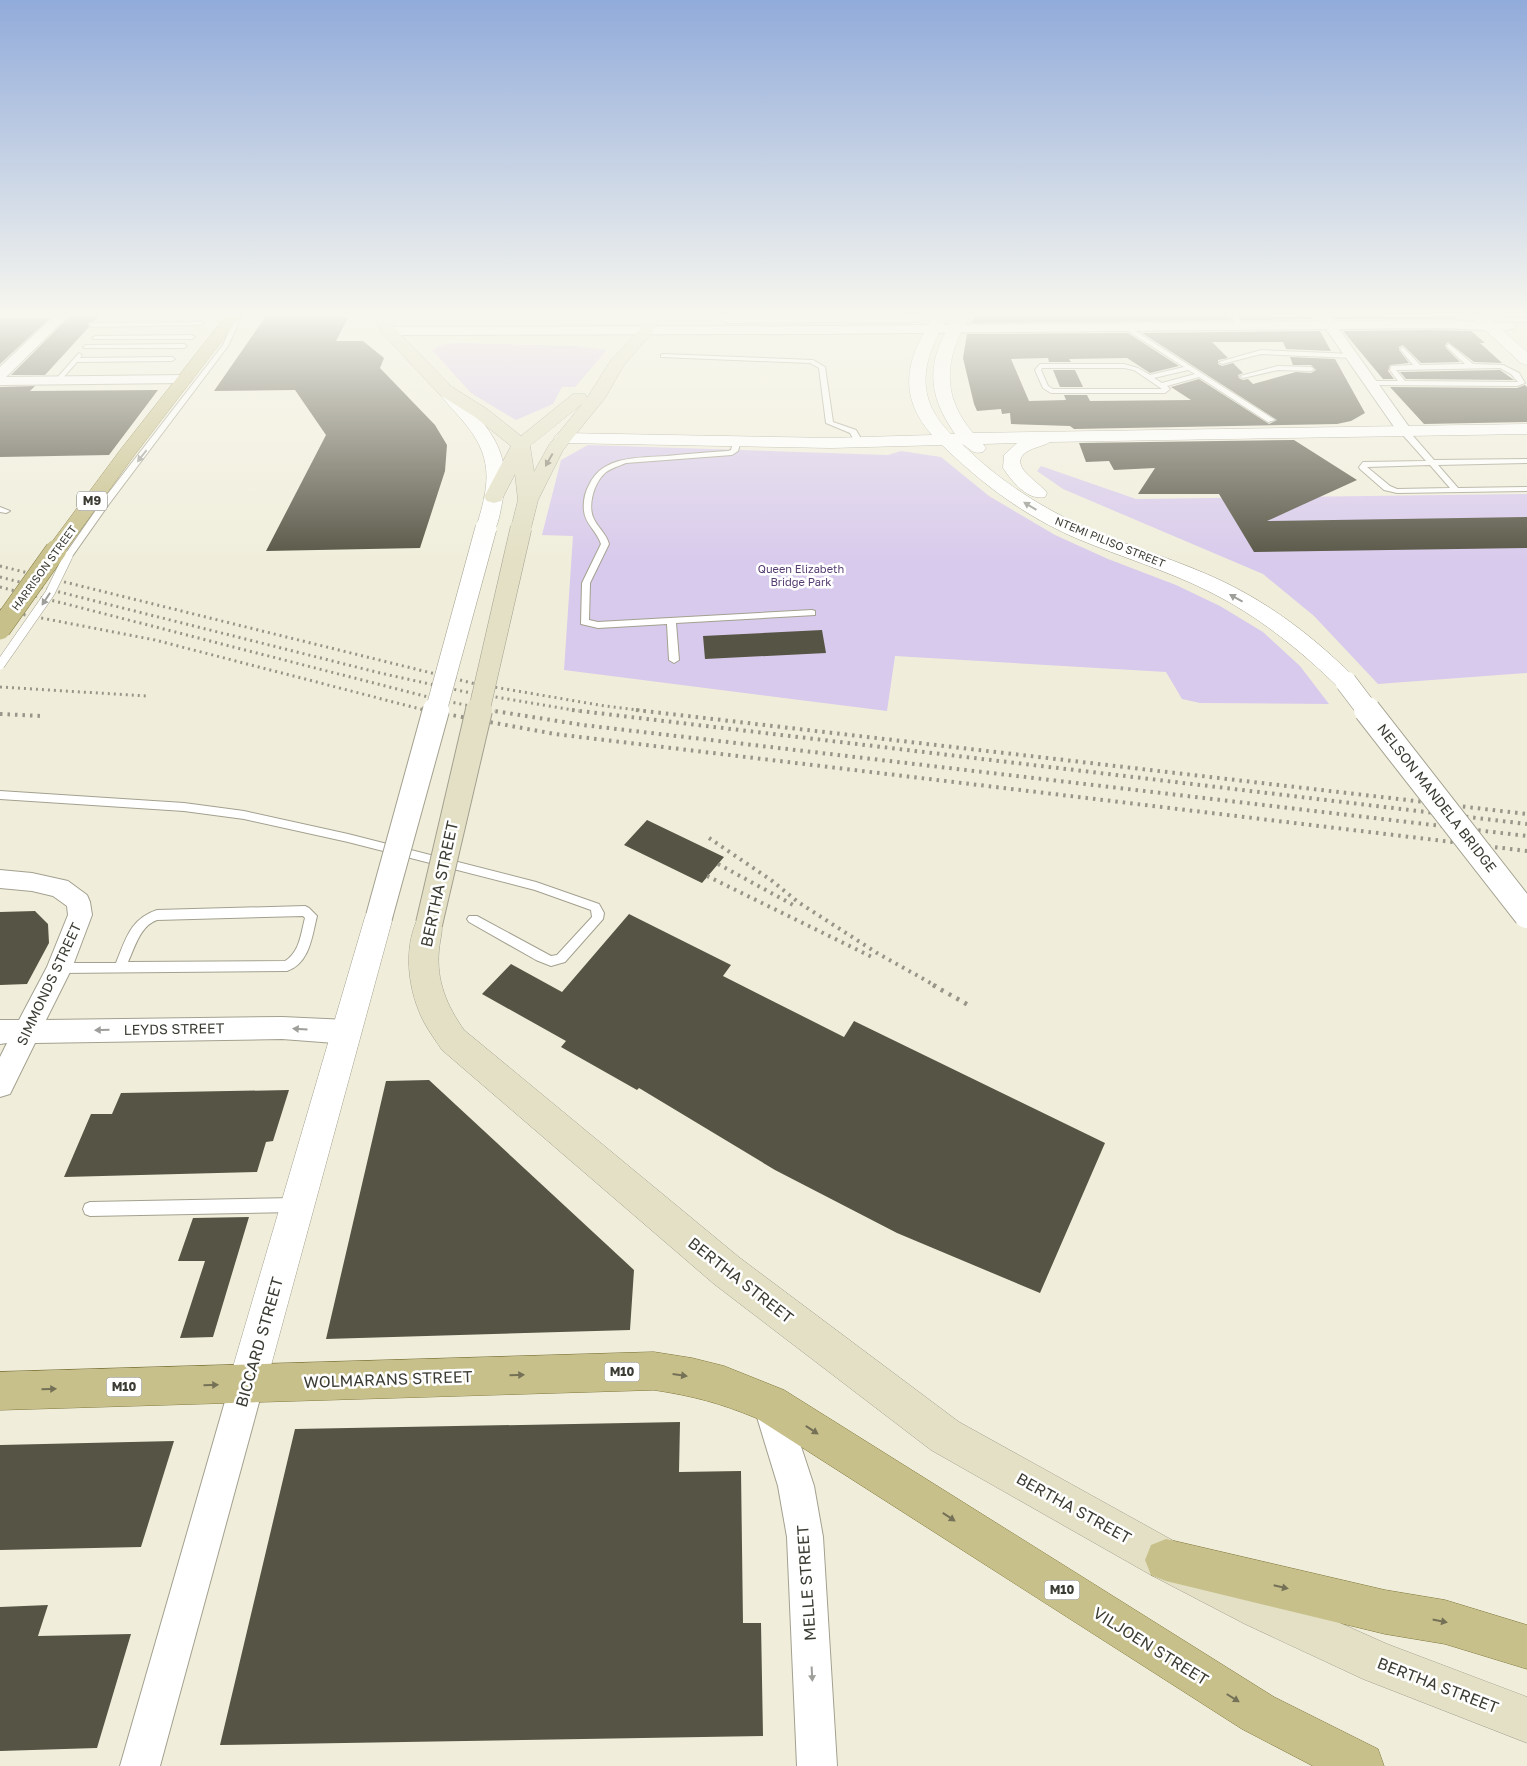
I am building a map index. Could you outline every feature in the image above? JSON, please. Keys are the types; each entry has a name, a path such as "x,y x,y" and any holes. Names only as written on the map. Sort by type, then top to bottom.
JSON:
{"main road":[{"name":"HARRISON STREET","path":"0,629 62,553 127,453 170,398"},
{"path":"458,398 481,413 521,445 528,500"},
{"path":"494,497 521,445 580,398"},
{"path":"528,500 563,438 595,398"},
{"name":"BERTHA STREET","path":"528,500 428,924 424,952 425,982 436,1015 453,1040 727,1270 945,1436 1166,1560 1260,1608 1378,1663 1527,1720"},
{"name":"WOLMARANS STREET","path":"0,1390 654,1371 692,1376 724,1385 770,1404"},
{"name":"VILJOEN STREET","path":"770,1404 1258,1713 1361,1766"},
{"path":"1166,1560 1385,1612 1445,1622 1527,1647"},
{"path":"1378,1663 1527,1701"}],"street":[{"name":"BICCARD STREET","path":"140,1766 348,1032 494,497 496,463 491,449 452,398"},
{"name":"NTEMI PILISO STREET","path":"919,398 933,426 964,457 1013,496 1053,519 1085,534 1215,586 1244,602 1277,623 1345,681"},
{"name":"NTEMI PILISO STREET","path":"947,398 954,421 967,440 1005,472 1038,493 1074,512 1175,551 1243,583 1292,618 1329,651 1341,666 1345,681"},
{"path":"954,398 961,407 976,418 1010,430 1066,436"},
{"path":"1382,398 1404,431"},
{"path":"563,438 859,442 1066,436 1527,429"},
{"path":"1038,493 1017,475 1012,467 1015,453 1020,447 1029,443 1066,436"},
{"name":"NELSON MANDELA BRIDGE","path":"1345,681 1527,915"},
{"name":"SIMMONDS STREET","path":"0,879 32,882 60,888 78,902 80,915 59,968 0,1085"},
{"name":"LEYDS STREET","path":"0,1032 282,1028 348,1032"},
{"name":"MELLE STREET","path":"770,1404 796,1486 805,1537 817,1766"}],"lane":[{"path":"0,665 50,593 62,553 106,502 186,398"},
{"path":"826,398 830,423 852,432 859,442"},
{"path":"1236,398 1270,420"},
{"path":"1404,431 1430,463 1456,490"},
{"path":"737,441 734,451 719,455 624,461 612,465 601,472 593,486 588,504 589,517 604,539 605,544 586,583 584,622 590,625 812,613"},
{"path":"1527,461 1366,464 1363,467 1387,488 1397,491 1527,489"},
{"path":"671,621 674,660"},
{"path":"0,795 164,805 244,815 348,838 536,886 596,906 598,913 597,919 561,959 551,961 540,957 473,919"},
{"path":"59,968 120,968 287,966 296,963 301,955 311,916 305,911 157,915 148,917 139,926 120,968"},
{"path":"90,1209 298,1205"}],"green space":[{"path":"480,398 556,398 553,404 516,420"},
{"name":"Queen Elizabeth Bridge Park","path":"588,445 888,455 901,451 941,457 989,496 1055,535 1108,559 1176,585 1220,606 1263,632 1300,666 1329,704 1200,703 1182,699 1166,672 895,656 887,711 564,670 573,536 542,535 561,460"},
{"path":"1041,466 1136,499 1527,494 1527,673 1378,684 1314,616 1263,574 1063,489 1037,471"}],"building":[{"path":"0,398 152,398 109,455 0,457"},
{"path":"301,398 409,398 435,425 447,445 445,471 420,548 266,551 326,435"},
{"path":"973,398 1028,398 1029,401 1089,398 1090,401 1229,398 1269,424 1277,420 1244,398 1357,398 1365,413 1351,421 1337,424 1074,429 1070,426 1011,424 1010,413 1002,414 1001,409 977,411"},
{"path":"1400,398 1527,398 1527,422 1424,424"},
{"path":"1294,440 1357,480 1267,521 1527,517 1527,548 1254,552 1219,494 1138,494 1155,468 1114,470 1109,461 1086,462 1079,443"},
{"path":"822,630 826,653 705,659 703,636"},
{"path":"647,820 724,857 702,883 624,845"},
{"path":"35,911 48,924 49,943 27,984 0,985 0,912"},
{"path":"629,914 731,965 723,976 844,1037 854,1021 1105,1143 1040,1293 897,1233 775,1170 639,1088 637,1090 561,1047 566,1041 482,994 511,964 562,992"},
{"path":"429,1080 634,1270 630,1330 326,1339 386,1081"},
{"path":"289,1090 273,1141 266,1142 257,1172 64,1177 91,1114 112,1114 121,1093"},
{"path":"249,1217 213,1337 180,1338 205,1261 178,1261 193,1218"},
{"path":"680,1422 679,1472 741,1471 743,1623 761,1623 763,1736 220,1745 295,1429"},
{"path":"174,1441 141,1547 0,1550 0,1445"},
{"path":"48,1605 38,1636 131,1634 97,1748 0,1751 0,1607"}],"railway":[{"path":"0,566 476,684 605,706 647,711"},
{"path":"0,577 380,673 466,692 576,710"},
{"path":"0,587 436,699 495,711"},
{"path":"0,610 155,640 425,710"},
{"path":"0,687 147,696"},
{"path":"425,710 555,734 1527,851"},
{"path":"488,710 583,725 1527,836"},
{"path":"576,710 1527,824"},
{"path":"636,710 1527,814"},
{"path":"0,714 41,716"},
{"path":"709,838 771,880 798,902 877,953 936,986"},
{"path":"718,864 797,907"},
{"path":"707,876 872,957"},
{"path":"933,985 970,1006"}]}
